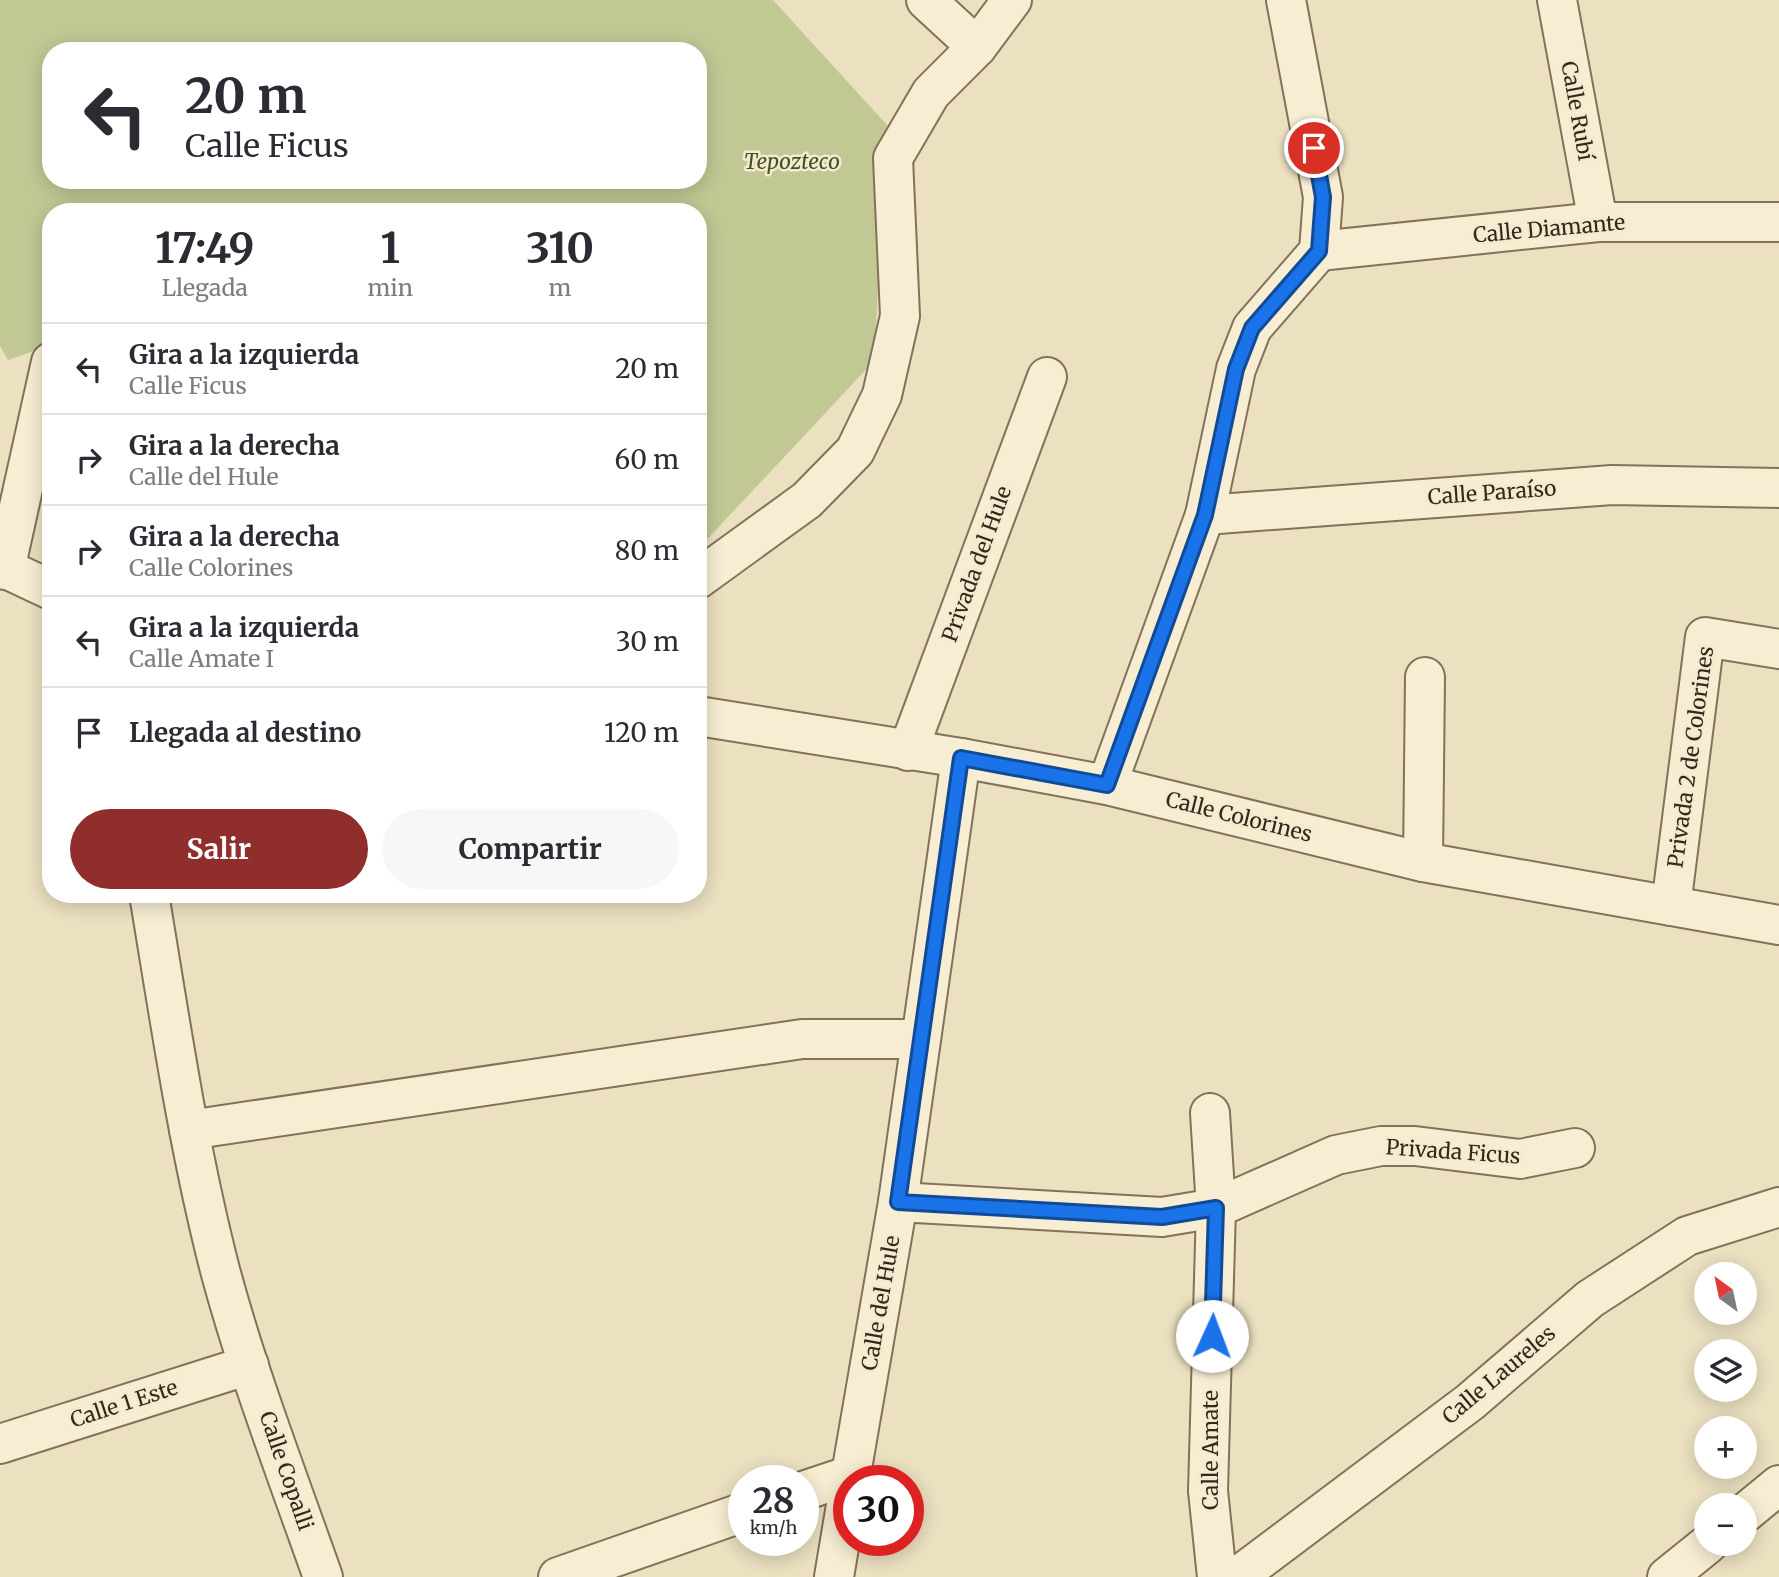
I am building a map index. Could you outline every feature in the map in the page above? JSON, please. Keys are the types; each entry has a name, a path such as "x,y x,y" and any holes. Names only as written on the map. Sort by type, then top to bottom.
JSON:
{"street":[{"path":"926,0 977,47"},
{"path":"707,572 807,500 855,452 882,395 901,316 893,158 930,93 977,47 1012,0"},
{"path":"1107,785 1205,515 1236,369 1252,328 1319,251 1323,197 1286,0"},
{"name":"Calle Rubí","path":"1557,0 1598,222"},
{"name":"Calle Diamante","path":"1319,251 1598,222 1779,222"},
{"name":"Privada del Hule","path":"908,751 1047,377"},
{"path":"42,401 3,568 42,586"},
{"name":"Calle Paraíso","path":"1205,515 1612,485 1779,488"},
{"name":"Privada 2 de Colorines","path":"1671,906 1705,637 1779,649"},
{"path":"1423,862 1425,677"},
{"name":"Calle Colorines","path":"707,718 961,758 1107,785 1423,862 1779,925"},
{"name":"Calle del Hule","path":"853,1465 898,1202 961,758"},
{"name":"Calle Copalli","path":"151,903 189,1130 220,1270 248,1365 323,1577"},
{"path":"189,1130 802,1039 920,1040"},
{"name":"Calle Amate","path":"1210,1114 1216,1208 1208,1491 1217,1577"},
{"name":"Privada Ficus","path":"898,1202 1162,1217 1216,1208 1336,1155 1381,1146 1415,1146 1520,1159 1575,1148"},
{"name":"Calle Laureles","path":"1237,1577 1470,1402 1590,1299 1687,1236 1779,1207"},
{"name":"Calle 1 Este","path":"0,1444 248,1365"},
{"path":"1757,1503 1779,1485"},
{"path":"558,1577 728,1518"},
{"path":"1667,1577 1694,1555"},
{"name":"Calle del Hule","path":"834,1577 838,1556"}],"green space":[{"name":"Tepozteco","path":"0,0 773,0 887,125 874,361 707,539 707,203 42,203 42,348 8,360 0,346"}],"route":[{"path":"1212,1336 1216,1208 1162,1217 898,1202 961,758 1107,785 1205,515 1236,369 1252,328 1319,251 1323,197 1314,148"}]}
